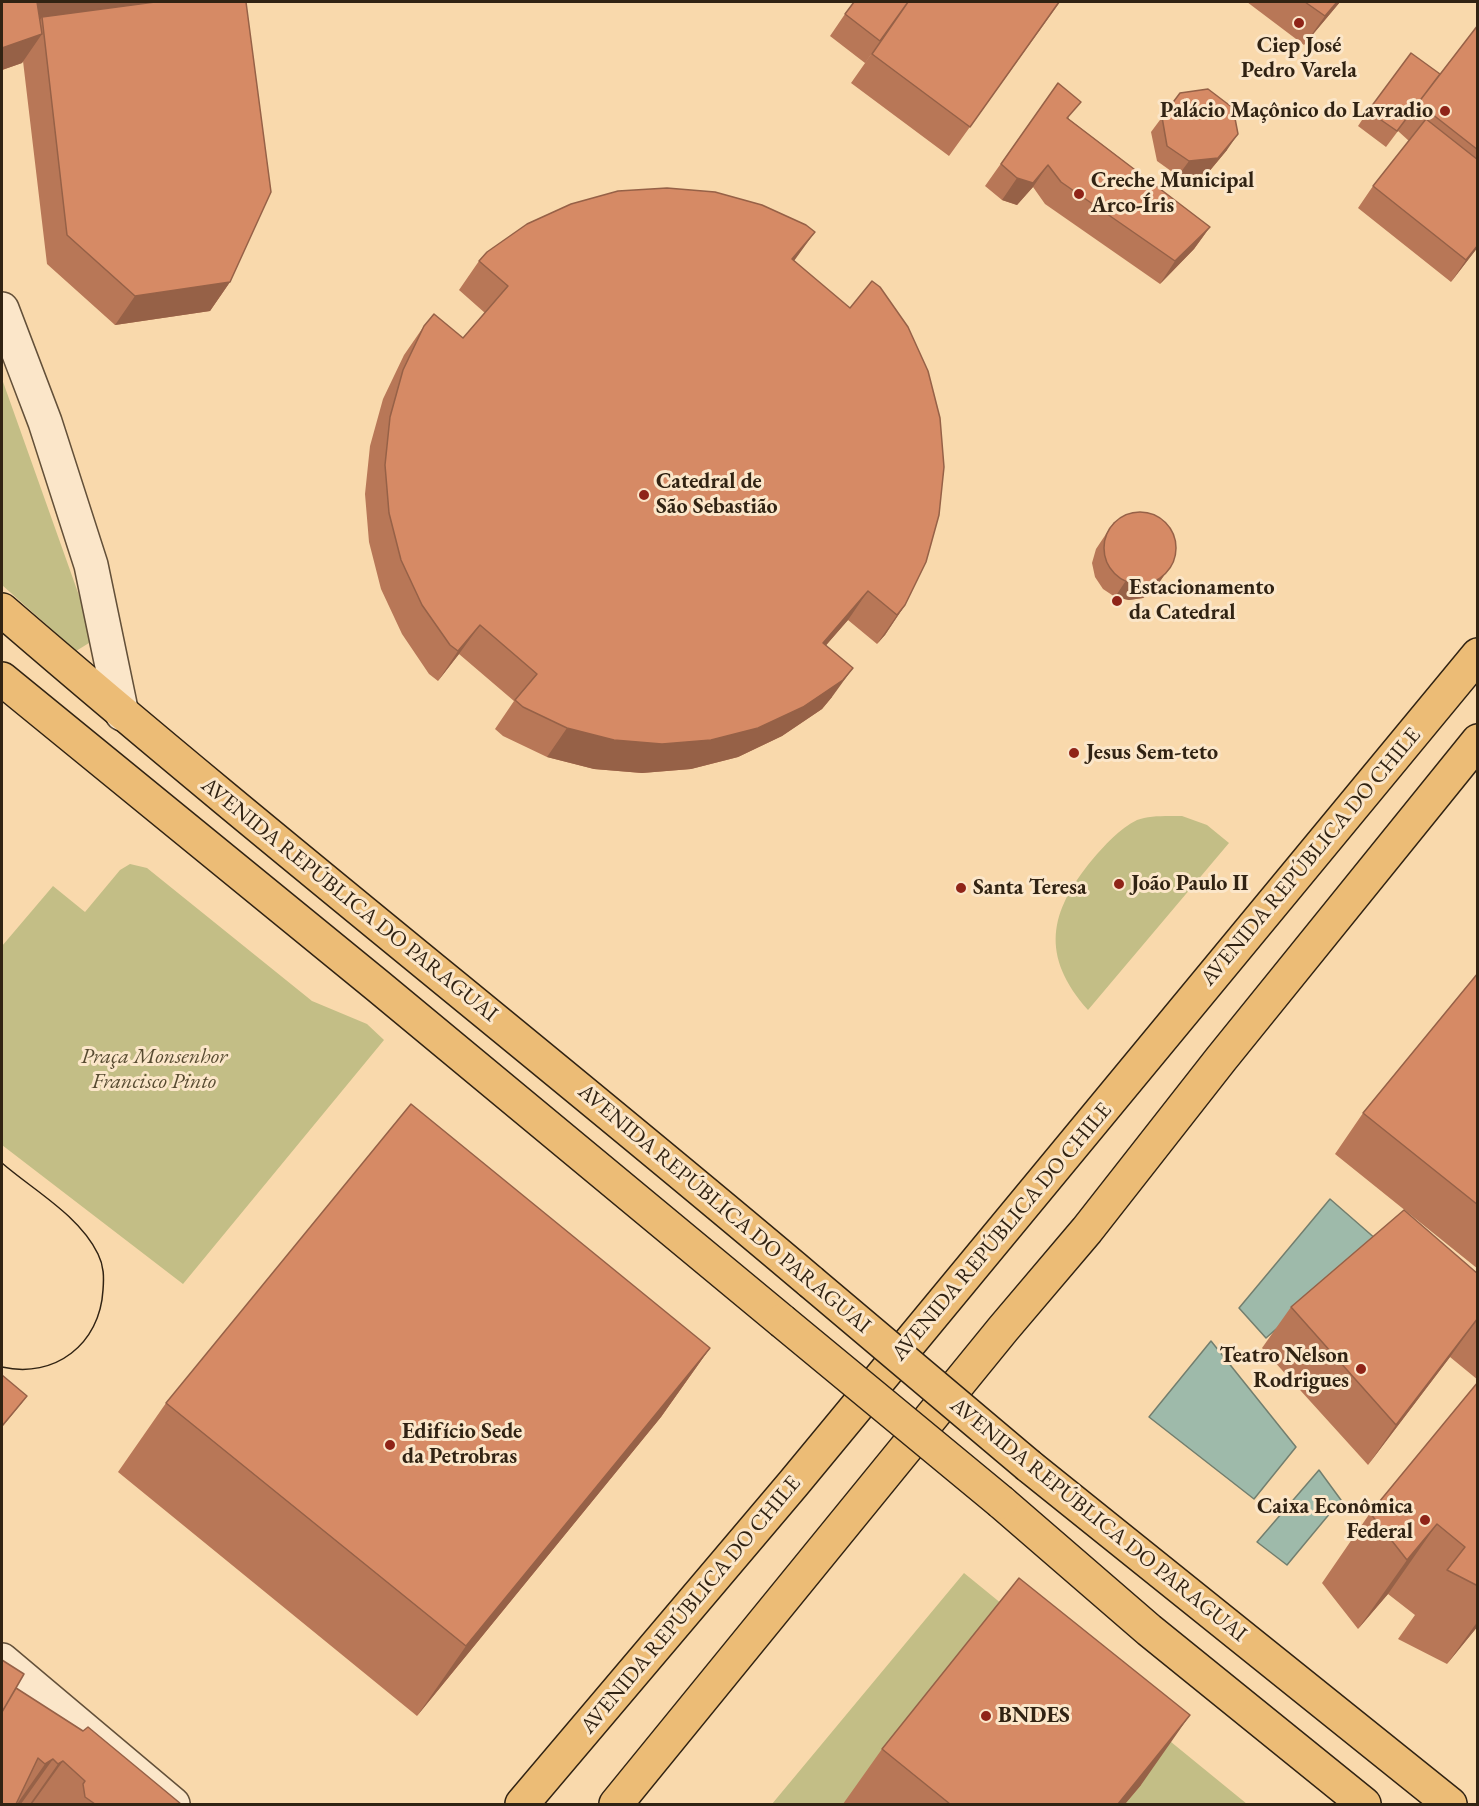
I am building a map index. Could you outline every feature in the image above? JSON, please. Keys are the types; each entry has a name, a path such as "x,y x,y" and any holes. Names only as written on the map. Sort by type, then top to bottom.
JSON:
{"main road":[{"name":"AVENIDA REPÚBLICA DO PARAGUAI","path":"2,610 122,714 664,1158 1029,1466 1450,1804"},
{"name":"AVENIDA REPÚBLICA DO CHILE","path":"522,1804 801,1474 1478,655"},
{"path":"2,679 378,986 1001,1502 1149,1630 1364,1804"},
{"path":"616,1804 1003,1329 1087,1230 1221,1059 1478,741"}],"street":[{"path":"2,309 45,422 92,565 122,714"},
{"path":"2,1660 173,1804"}],"green space":[{"path":"2,379 92,632 89,643 76,651 2,585"},
{"path":"1182,816 1207,825 1229,843 1088,1010 1062,971 1057,953 1056,934 1059,916 1066,898 1092,860 1124,828 1147,817"},
{"name":"Praça Monsenhor Francisco Pinto","path":"130,864 147,868 312,1001 367,1024 384,1040 183,1284 2,1145 2,946 53,886 85,912 120,870"},
{"path":"964,1573 1247,1804 772,1804"}],"shaded area":[{"path":"1330,1199 1377,1240 1266,1338 1239,1308"},
{"path":"1211,1341 1296,1447 1254,1499 1149,1417"},
{"path":"1319,1470 1341,1500 1287,1565 1257,1542"}],"building":[{"path":"2,2 37,2 42,34 2,48"},
{"path":"155,2 246,2 271,192 230,282 135,296 67,235 42,17"},
{"path":"854,2 908,2 880,41 845,14"},
{"path":"908,2 1059,2 970,127 872,54"},
{"path":"1305,2 1337,2 1325,16"},
{"path":"1478,25 1478,150 1418,103"},
{"path":"1411,53 1440,74 1397,131 1368,111"},
{"path":"1058,83 1081,102 1067,118 1210,227 1175,261 1061,182 1048,165 1033,183 1017,178 1001,164"},
{"path":"1208,89 1233,108 1238,134 1218,158 1189,161 1167,146 1162,117 1180,93"},
{"path":"1426,119 1478,160 1478,245 1466,260 1373,186"},
{"name":"Catedral de São Sebastião","path":"667,188 715,192 762,205 806,225 815,232 792,259 850,308 872,281 880,287 908,327 928,371 940,418 944,467 939,515 926,562 905,605 897,615 868,591 823,643 853,668 843,680 803,707 758,728 711,740 662,744 614,740 567,728 523,707 515,700 537,674 480,625 458,651 450,645 422,605 401,560 389,513 385,465 390,417 403,370 424,326 434,314 463,338 508,286 479,261 487,252 527,224 571,204 618,191"},
{"path":"1140,512 1154,515 1166,522 1173,534 1176,548 1173,562 1166,574 1154,581 1140,584 1126,581 1114,574 1107,562 1104,548 1107,534 1114,522 1126,515"},
{"path":"1478,973 1478,1205 1363,1113"},
{"name":"Edifício Sede da Petrobras","path":"411,1104 710,1348 466,1646 166,1403"},
{"name":"Teatro Nelson Rodrigues","path":"1404,1210 1478,1274 1478,1318 1396,1425 1291,1307"},
{"path":"2,1375 27,1396 2,1426"},
{"path":"1478,1382 1478,1586 1447,1570 1465,1547 1437,1524 1407,1560 1370,1513"},
{"path":"1019,1578 1190,1715 1118,1804 950,1804 882,1749"},
{"path":"2,1660 24,1674 2,1712"},
{"path":"16,1688 83,1731 88,1727 181,1804 95,1804 85,1797 83,1784 85,1781 63,1761 58,1764 53,1759 45,1764 38,1758 16,1804 2,1804 2,1712"}],"tram line":[{"path":"2,1163 79,1227 98,1254 103,1281 100,1309 93,1326 84,1341 71,1353 40,1368 2,1367"}],"place":[{"name":"Ciep José Pedro Varela","path":"1299,23"},
{"name":"Palácio Maçônico do Lavradio","path":"1445,111"},
{"name":"Creche Municipal Arco-Íris","path":"1079,194"},
{"name":"Catedral de São Sebastião","path":"644,495"},
{"name":"Estacionamento da Catedral","path":"1117,601"},
{"name":"Jesus Sem-teto","path":"1074,753"},
{"name":"João Paulo II","path":"1119,884"},
{"name":"Santa Teresa","path":"961,888"},
{"name":"Teatro Nelson Rodrigues","path":"1361,1369"},
{"name":"Edifício Sede da Petrobras","path":"390,1445"},
{"name":"Caixa Econômica Federal","path":"1425,1520"},
{"name":"BNDES","path":"986,1716"}]}
